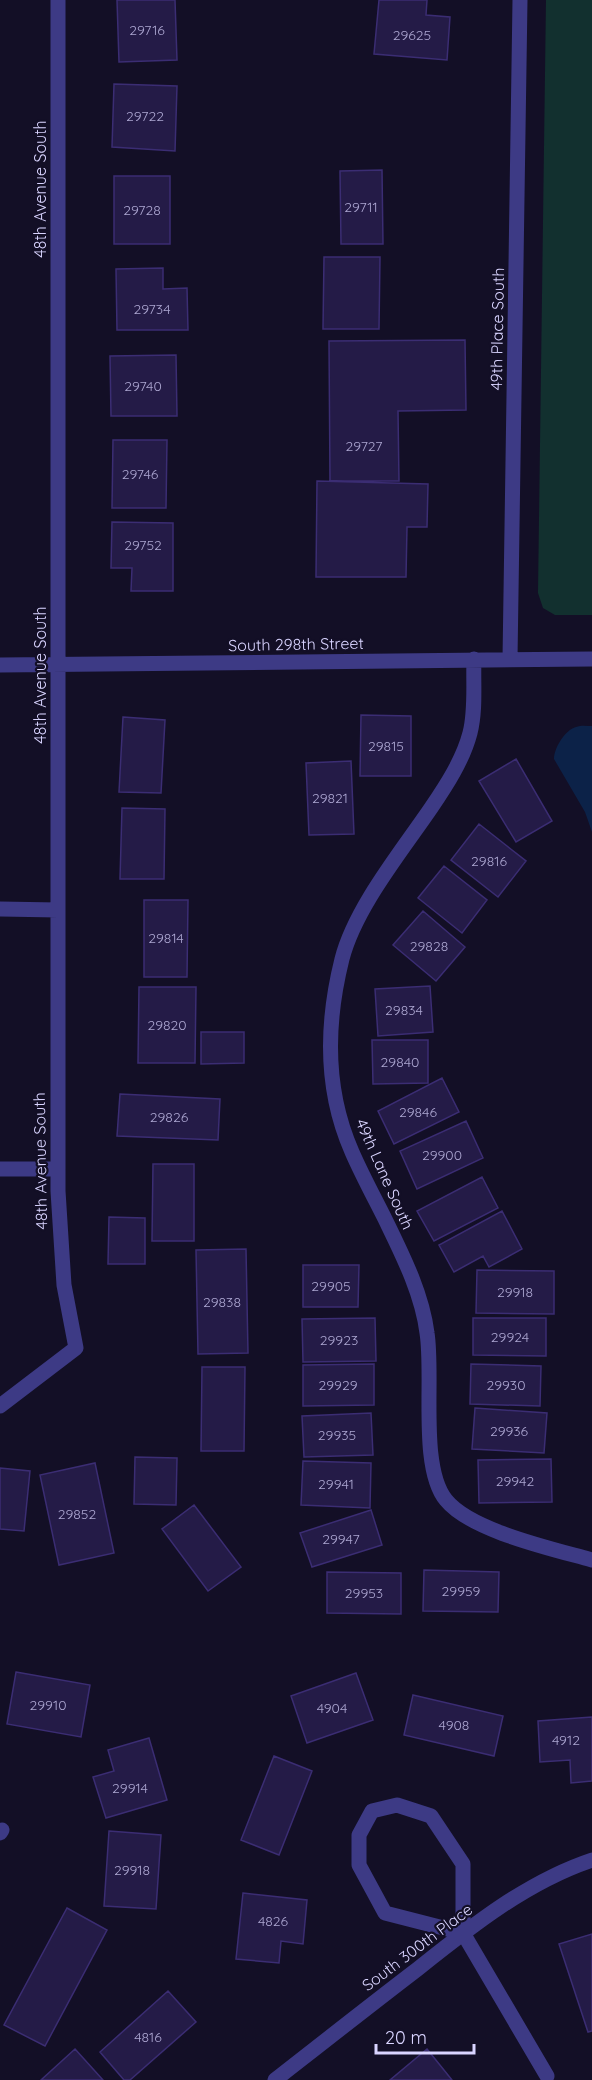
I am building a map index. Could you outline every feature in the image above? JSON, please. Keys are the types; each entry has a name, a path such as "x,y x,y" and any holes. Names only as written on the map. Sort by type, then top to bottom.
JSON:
{"street":[{"name":"48th Avenue South","path":"0,1406 76,1348 64,1285 59,1226 58,1169 58,0"},
{"name":"49th Place South","path":"510,659 520,0"},
{"name":"49th Lane South","path":"474,659 472,719 464,750 442,791 374,892 343,956 331,1027 332,1079 336,1102 351,1151 396,1241 424,1314 430,1356 430,1454 436,1484 445,1499 456,1510 480,1524 592,1560"},
{"name":"South 298th Street","path":"0,665 592,659"},
{"path":"0,909 58,910"},
{"path":"0,1169 58,1169"},
{"path":"463,1933 385,1913 359,1865 359,1834 372,1811 397,1805 431,1816 463,1864 463,1933 546,2076"},
{"name":"South 300th Place","path":"275,2080 463,1933 512,1899 568,1868 592,1860"}],"green space":[{"path":"546,0 592,0 592,615 555,615 543,608 538,593"}],"water":[{"path":"578,726 592,726 592,832 585,812 554,759 554,755 568,732"}],"building":[{"path":"117,0 175,0 177,60 119,62"},
{"path":"379,0 427,0 426,15 450,17 447,60 374,54"},
{"path":"114,84 177,86 175,151 112,147"},
{"path":"382,170 383,244 341,244 340,171"},
{"path":"114,176 170,176 170,244 114,244"},
{"path":"324,257 380,257 379,329 323,329"},
{"path":"163,268 163,289 187,288 188,330 117,330 116,269"},
{"path":"465,340 466,410 398,411 399,481 330,481 329,341"},
{"path":"176,355 177,416 111,416 110,356"},
{"path":"113,440 167,440 166,508 112,508"},
{"path":"317,481 428,484 427,527 407,527 406,577 316,577"},
{"path":"112,522 173,523 173,591 131,591 132,568 111,568"},
{"path":"361,715 411,716 411,776 360,776"},
{"path":"123,717 165,720 161,793 119,792"},
{"path":"516,759 552,821 516,842 479,781"},
{"path":"351,761 354,834 309,835 306,763"},
{"path":"122,808 165,809 164,879 120,879"},
{"path":"479,824 526,861 498,897 451,860"},
{"path":"444,866 487,900 462,933 418,898"},
{"path":"144,900 188,900 187,977 144,977"},
{"path":"423,911 465,947 436,981 393,945"},
{"path":"430,986 433,1032 378,1036 375,989"},
{"path":"139,987 196,987 195,1063 138,1063"},
{"path":"201,1032 244,1032 244,1063 201,1064"},
{"path":"372,1040 428,1040 428,1083 373,1084"},
{"path":"442,1078 459,1112 394,1144 378,1111"},
{"path":"120,1094 220,1099 218,1140 117,1136"},
{"path":"466,1121 483,1158 417,1189 400,1151"},
{"path":"153,1164 194,1164 194,1241 152,1241"},
{"path":"482,1177 498,1208 434,1241 417,1211"},
{"path":"502,1211 522,1249 489,1267 483,1256 454,1272 439,1245"},
{"path":"109,1217 145,1218 145,1264 108,1264"},
{"path":"246,1249 248,1353 198,1354 196,1250"},
{"path":"303,1265 359,1265 358,1307 303,1307"},
{"path":"477,1270 554,1271 554,1314 476,1313"},
{"path":"375,1318 376,1361 303,1362 302,1319"},
{"path":"473,1318 546,1318 546,1356 473,1355"},
{"path":"374,1364 374,1405 303,1406 303,1365"},
{"path":"471,1364 541,1366 540,1406 470,1404"},
{"path":"202,1367 245,1367 244,1451 201,1451"},
{"path":"475,1408 547,1413 544,1453 472,1449"},
{"path":"371,1413 373,1455 304,1457 302,1416"},
{"path":"135,1457 177,1458 176,1505 134,1504"},
{"path":"551,1459 552,1502 479,1503 478,1460"},
{"path":"303,1461 371,1463 370,1508 301,1505"},
{"path":"95,1463 114,1553 59,1565 40,1475"},
{"path":"0,1468 30,1471 24,1531 0,1529"},
{"path":"194,1505 241,1567 208,1591 162,1529"},
{"path":"371,1510 382,1545 312,1567 300,1533"},
{"path":"424,1570 499,1572 498,1612 423,1611"},
{"path":"327,1572 401,1573 401,1614 327,1613"},
{"path":"16,1672 90,1685 81,1737 7,1724"},
{"path":"356,1673 373,1720 307,1743 291,1696"},
{"path":"413,1695 503,1716 494,1756 404,1735"},
{"path":"592,1717 592,1781 571,1783 570,1760 540,1762 538,1721"},
{"path":"149,1738 167,1800 106,1818 93,1777 114,1771 108,1750"},
{"path":"274,1756 312,1771 279,1855 241,1840"},
{"path":"109,1831 161,1835 156,1909 104,1906"},
{"path":"243,1893 307,1900 303,1944 281,1941 279,1963 236,1959"},
{"path":"67,1908 107,1930 45,2046 4,2025"},
{"path":"592,1934 592,2031 588,2032 559,1944"},
{"path":"168,1991 196,2022 130,2080 124,2080 100,2052"},
{"path":"75,2049 103,2080 41,2080"},
{"path":"427,2049 452,2080 390,2080"}]}
